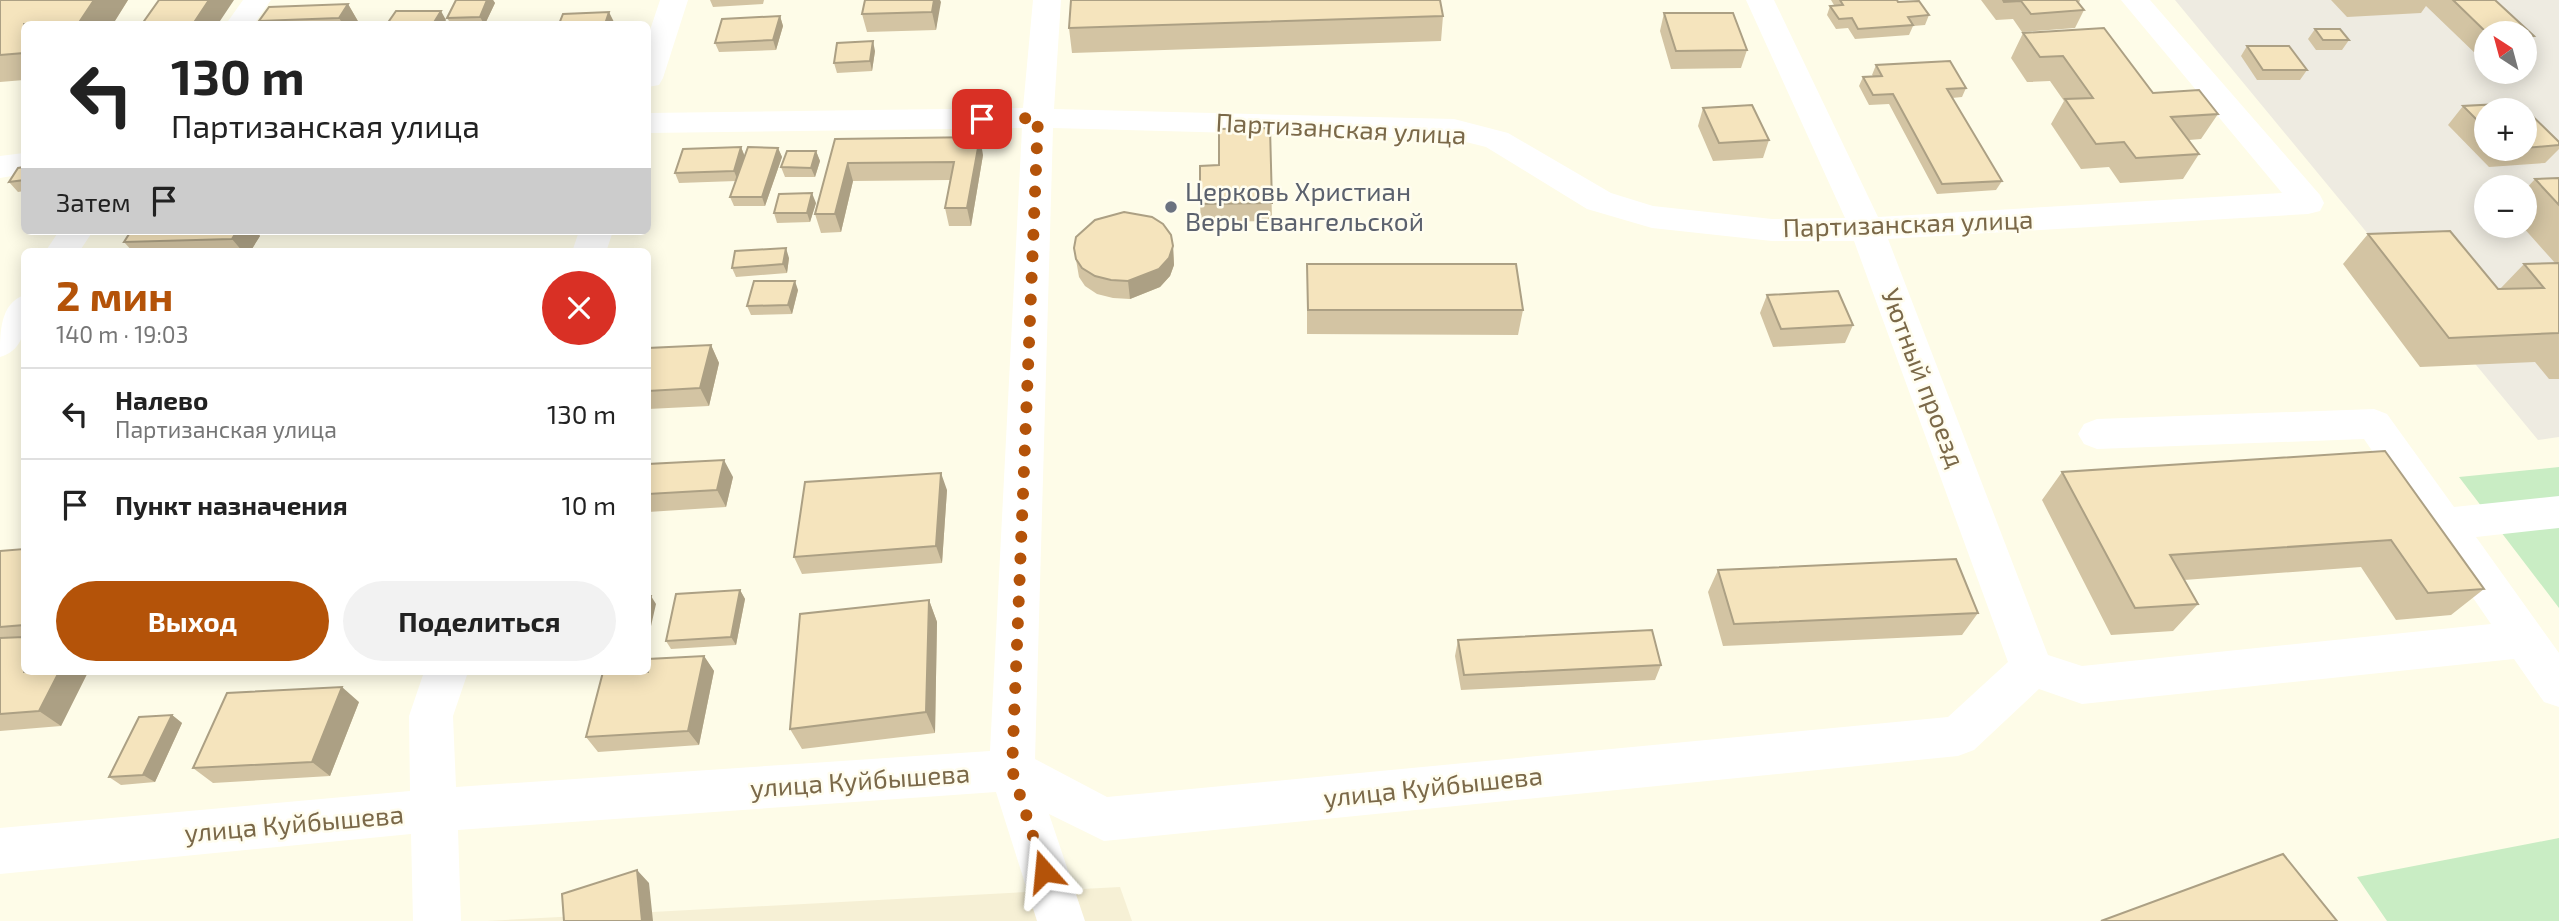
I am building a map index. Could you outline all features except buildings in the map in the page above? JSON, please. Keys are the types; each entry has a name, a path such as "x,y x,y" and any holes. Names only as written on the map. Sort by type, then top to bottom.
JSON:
{"street":[{"path":"242,21 257,0"},
{"path":"651,69 674,0"},
{"path":"1047,0 1038,118 1012,770 1061,921"},
{"name":"Уютный проезд","path":"1760,0 1867,229 2032,668"},
{"name":"Партизанская улица","path":"651,123 1038,118 1454,129 1497,140 1599,201 1652,217 1772,230 1867,229 2308,203 2134,0"},
{"path":"0,167 21,164"},
{"path":"0,344 21,312"},
{"path":"2097,434 2374,424 2559,688"},
{"path":"2446,524 2559,512"},
{"path":"2032,668 2082,685 2525,639"},
{"name":"улица Куйбышева","path":"0,851 435,810 1012,770 1104,819 1958,736 2032,668"},
{"path":"437,921 431,716 445,675"}],"shaded area":[{"path":"2175,0 2559,0 2559,437 2538,440"},
{"path":"1120,887 1132,921 487,921"}],"green space":[{"path":"2559,467 2559,608 2459,477"},
{"path":"2559,838 2559,921 2387,921 2357,877"}],"place":[{"name":"Церковь Христиан Веры Евангельской","path":"1171,207"}],"route":[{"path":"982,119 1038,118 1012,770 1044,871"}]}
